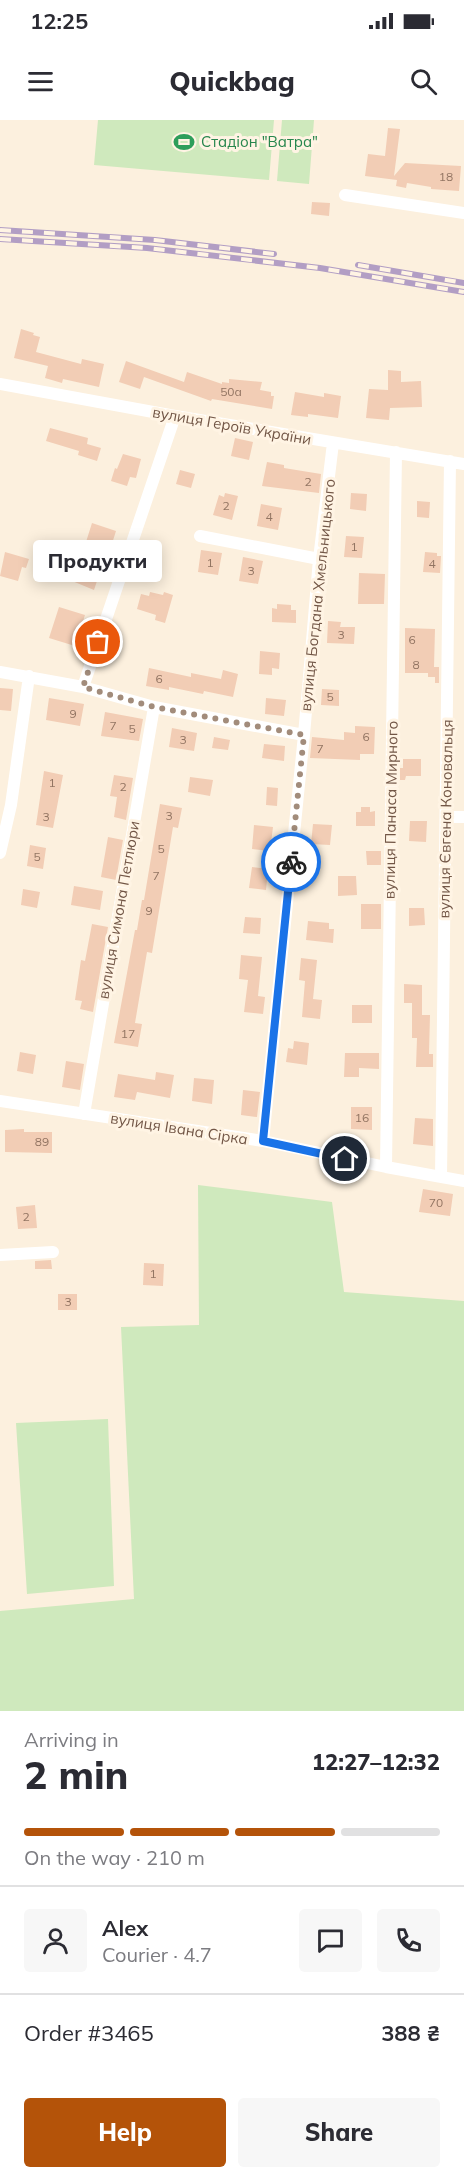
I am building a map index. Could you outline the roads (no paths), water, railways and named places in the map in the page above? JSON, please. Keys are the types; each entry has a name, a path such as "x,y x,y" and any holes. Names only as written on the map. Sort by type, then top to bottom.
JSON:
{"street":[{"path":"345,195 464,213"},
{"name":"вулиця Героїв України","path":"0,384 175,416 464,464"},
{"path":"83,687 175,416"},
{"name":"вулиця Богдана Хмельницького","path":"263,1141 304,735 319,559 333,443"},
{"name":"вулиця Панаса Мирного","path":"386,1167 396,452"},
{"name":"вулиця Євгена Коновальця","path":"441,1177 450,461"},
{"path":"200,536 319,559"},
{"path":"0,672 83,687 154,707 304,735"},
{"path":"0,853 11,805 29,676"},
{"name":"вулиця Симона Петлюри","path":"84,1114 154,707"},
{"path":"446,817 464,817"},
{"name":"вулиця Івана Сірка","path":"0,1101 263,1141 464,1181"},
{"path":"0,1255 53,1252"}],"railway":[{"path":"0,230 155,240 274,254"},
{"path":"0,239 147,248 320,268 464,292"},
{"path":"358,265 464,283"}],"place":[{"name":"Стадіон \"Ватра\"","path":"184,142"},
{"name":"Продукти","path":"98,642"}]}
